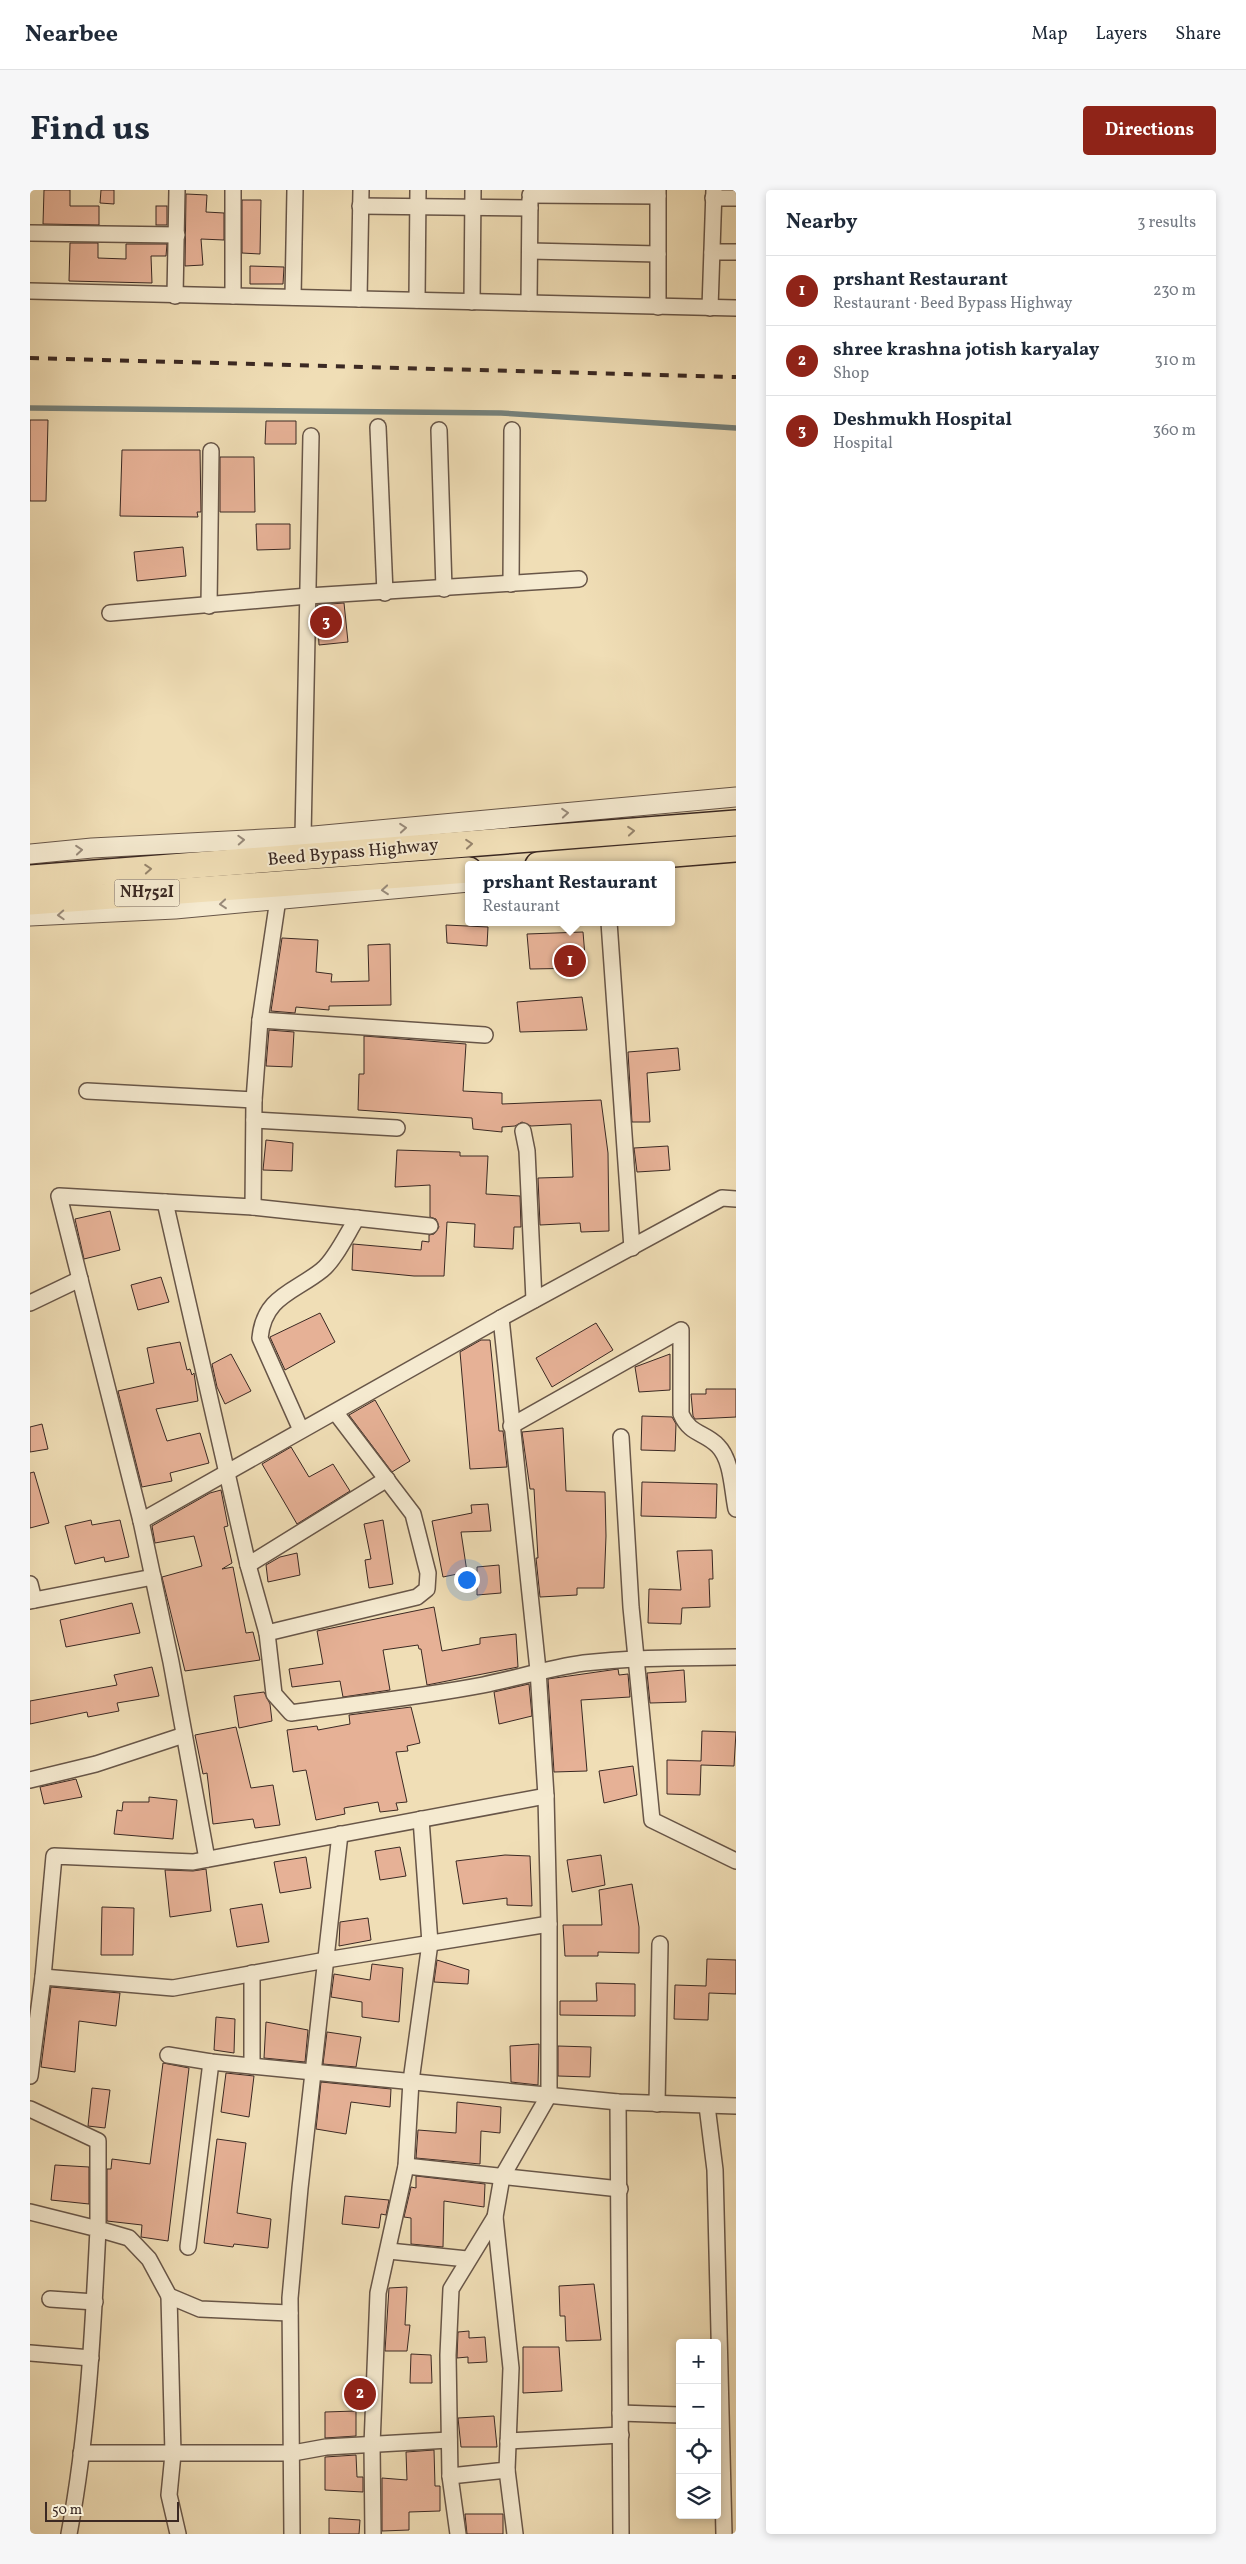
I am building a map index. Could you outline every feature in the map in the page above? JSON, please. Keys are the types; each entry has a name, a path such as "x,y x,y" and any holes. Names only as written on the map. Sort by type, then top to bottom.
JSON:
{"highway":[{"name":"Beed Bypass Highway","path":"30,878 736,822"},
{"path":"588,861 736,849"},
{"name":"Beed Bypass Highway","path":"30,902 271,892 465,870"}],"street":[{"path":"175,296 177,190"},
{"path":"233,190 233,296"},
{"path":"293,298 295,190"},
{"path":"359,299 360,190"},
{"path":"417,300 418,190"},
{"path":"472,302 473,190"},
{"path":"360,206 473,207 530,198 658,193 658,307"},
{"path":"710,308 714,194 736,198"},
{"path":"529,303 530,198"},
{"path":"30,233 177,235"},
{"path":"530,251 658,254"},
{"path":"712,252 736,252"},
{"path":"30,291 175,296 736,308"},
{"path":"378,427 385,593"},
{"path":"439,430 444,589"},
{"path":"511,584 512,430"},
{"path":"303,837 311,436"},
{"path":"208,606 211,451"},
{"path":"110,613 308,596 385,593 579,579"},
{"path":"30,854 92,848 303,837 736,797"},
{"path":"675,866 736,861"},
{"path":"30,916 175,909 271,892 465,882"},
{"path":"253,1207 254,1100 271,892"},
{"path":"609,926 632,1248"},
{"path":"260,1020 486,1035"},
{"path":"87,1091 254,1100"},
{"path":"254,1120 397,1128"},
{"path":"523,1132 526,1151 534,1300"},
{"path":"207,1859 141,1521 59,1196 253,1207 430,1226"},
{"path":"141,1521 301,1430 336,1413 500,1318 722,1198 736,1200"},
{"path":"165,1202 248,1565 268,1633 274,1694 291,1713 419,1696 485,1684 538,1670 638,1659 736,1657"},
{"path":"301,1430 260,1338 261,1325 275,1301 324,1269 358,1218"},
{"path":"30,1303 80,1279"},
{"path":"500,1318 538,1670 546,1796 549,1924 549,2095 502,2177 495,2217 511,2368 507,2470 515,2534"},
{"path":"511,1426 681,1330 681,1414 687,1426 718,1446 726,1458 736,1509"},
{"path":"268,1633 417,1597 427,1589 428,1573 413,1514 336,1413"},
{"path":"621,1437 631,1607 638,1659 652,1820 736,1861"},
{"path":"248,1565 387,1479"},
{"path":"30,1584 32,1601 153,1577"},
{"path":"30,1780 96,1764 184,1735"},
{"path":"30,2076 43,1977 54,1856 193,1862 546,1796"},
{"path":"373,2534 372,2445 378,2293 389,2251 406,2166 411,2081 430,1943 421,1819"},
{"path":"292,2534 293,2453 290,2313 300,2188 340,1834"},
{"path":"43,1977 173,1988 326,1960 549,1924"},
{"path":"657,2104 660,1944"},
{"path":"252,1973 252,2066"},
{"path":"168,2055 211,2062 618,2102 736,2106"},
{"path":"188,2247 211,2062"},
{"path":"618,2102 621,2534"},
{"path":"707,2106 715,2170 718,2384"},
{"path":"30,2109 98,2141 98,2229 91,2358 81,2453 69,2534"},
{"path":"406,2166 620,2189"},
{"path":"30,2212 129,2238 149,2259 169,2296 173,2454 169,2495 178,2534"},
{"path":"458,2534 450,2476 448,2355 451,2289 467,2259 495,2217"},
{"path":"389,2251 467,2259"},
{"path":"169,2296 200,2309 290,2313"},
{"path":"50,2299 94,2302"},
{"path":"30,2353 91,2358"},
{"path":"620,2413 676,2415"},
{"path":"720,2429 724,2534"},
{"path":"508,2441 621,2435"},
{"path":"81,2453 293,2453 326,2447 449,2440"},
{"path":"450,2476 507,2470"}],"building":[{"path":"44,190 70,190 70,206 99,206 99,225 43,224"},
{"path":"101,190 114,190 114,204 100,203"},
{"path":"186,194 207,195 206,212 224,213 224,240 201,239 203,265 185,266"},
{"path":"242,200 261,200 260,254 242,253"},
{"path":"156,206 167,206 167,225 156,225"},
{"path":"70,243 98,243 98,258 126,259 126,244 167,244 166,256 151,256 152,283 69,281"},
{"path":"250,266 284,267 283,284 250,284"},
{"path":"30,420 48,420 46,501 30,501"},
{"path":"266,421 296,421 296,444 265,444"},
{"path":"122,450 200,450 201,512 197,512 198,517 120,516"},
{"path":"220,457 254,457 255,512 220,512"},
{"path":"256,524 290,524 290,549 257,550"},
{"path":"183,547 186,576 137,581 134,552"},
{"path":"344,603 348,642 319,645 317,605"},
{"path":"446,925 488,927 487,946 447,943"},
{"path":"583,932 586,968 530,969 527,934"},
{"path":"282,938 318,940 316,972 332,974 331,982 369,981 368,945 390,944 391,1005 329,1006 329,1010 296,1007 295,1013 271,1011"},
{"path":"582,997 587,1030 520,1032 517,1002"},
{"path":"269,1030 294,1032 292,1067 266,1066"},
{"path":"364,1036 466,1044 463,1091 502,1093 502,1104 601,1100 608,1153 609,1231 581,1232 580,1223 540,1225 538,1178 573,1177 571,1124 531,1126 522,1122 515,1126 502,1127 502,1132 473,1129 472,1118 358,1110 359,1074 364,1074"},
{"path":"678,1048 680,1070 647,1073 650,1122 632,1122 628,1052"},
{"path":"266,1140 293,1143 292,1171 263,1170"},
{"path":"668,1146 670,1170 637,1172 634,1148"},
{"path":"397,1150 460,1152 460,1156 488,1156 486,1194 520,1196 521,1227 514,1227 513,1249 474,1247 475,1224 447,1222 444,1276 414,1276 352,1270 353,1244 421,1250 422,1241 429,1242 429,1235 434,1234 439,1227 436,1219 430,1217 430,1185 395,1187"},
{"path":"110,1211 120,1250 84,1259 75,1219"},
{"path":"161,1277 169,1302 138,1310 131,1285"},
{"path":"320,1313 335,1342 285,1370 270,1337"},
{"path":"596,1323 613,1350 552,1387 536,1358"},
{"path":"481,1340 490,1340 499,1431 503,1431 507,1467 470,1469 460,1352"},
{"path":"180,1342 187,1370 190,1369 192,1375 194,1373 198,1401 156,1409 167,1441 200,1433 209,1463 170,1473 172,1481 142,1487 118,1391 154,1383 147,1348"},
{"path":"231,1354 251,1391 225,1404 217,1387 212,1364"},
{"path":"670,1354 670,1390 639,1392 635,1367"},
{"path":"706,1389 736,1389 736,1417 695,1419 693,1416 691,1394 706,1394"},
{"path":"375,1400 410,1461 392,1472 349,1415"},
{"path":"642,1416 672,1417 676,1424 675,1451 641,1450"},
{"path":"42,1424 48,1449 30,1452 30,1427"},
{"path":"563,1428 566,1491 605,1492 604,1588 577,1588 577,1595 540,1597 536,1558 538,1558 534,1489 530,1489 522,1432"},
{"path":"291,1447 309,1477 333,1464 350,1491 297,1524 262,1464"},
{"path":"34,1472 49,1523 30,1528 30,1473"},
{"path":"642,1482 717,1484 716,1518 641,1516"},
{"path":"221,1490 228,1526 224,1527 232,1563 222,1569 233,1567 246,1633 253,1632 260,1660 185,1671 162,1577 202,1566 194,1536 155,1543 152,1526 210,1493"},
{"path":"488,1504 491,1531 461,1532 467,1572 443,1577 432,1521 472,1513 471,1505"},
{"path":"91,1520 92,1525 120,1520 129,1557 105,1562 104,1557 75,1564 65,1526"},
{"path":"383,1520 393,1584 369,1588 365,1560 371,1559 364,1524"},
{"path":"712,1550 713,1579 709,1579 710,1607 682,1608 681,1624 648,1623 649,1589 681,1590 677,1551"},
{"path":"297,1553 300,1575 268,1582 266,1565 280,1557"},
{"path":"499,1565 501,1593 477,1595 477,1567"},
{"path":"132,1603 140,1633 66,1647 60,1620"},
{"path":"434,1607 442,1651 480,1644 480,1638 516,1634 518,1667 427,1685 421,1649 419,1649 418,1645 383,1650 390,1690 343,1697 340,1681 292,1687 289,1669 323,1664 317,1631"},
{"path":"152,1667 159,1696 117,1703 119,1711 88,1717 87,1712 30,1724 30,1701 117,1685 114,1675"},
{"path":"618,1669 619,1675 628,1674 630,1697 581,1700 587,1771 554,1772 548,1679"},
{"path":"684,1670 686,1702 650,1703 647,1673"},
{"path":"529,1684 532,1716 499,1724 494,1692"},
{"path":"264,1692 270,1704 272,1721 239,1728 234,1696"},
{"path":"411,1707 420,1743 407,1746 408,1751 396,1752 407,1802 396,1803 398,1810 380,1812 378,1802 344,1808 345,1814 316,1820 306,1770 293,1772 287,1730 317,1726 318,1730 350,1724 349,1715"},
{"path":"236,1727 251,1788 273,1785 280,1825 255,1828 253,1819 213,1824 207,1773 203,1774 195,1735"},
{"path":"702,1731 736,1732 734,1766 701,1765 700,1795 667,1794 667,1760 701,1761"},
{"path":"633,1766 637,1795 604,1803 599,1771"},
{"path":"76,1779 82,1797 44,1804 40,1787"},
{"path":"149,1797 177,1800 173,1839 114,1834 117,1810 122,1811 123,1802 149,1802"},
{"path":"400,1847 406,1876 380,1880 375,1851"},
{"path":"505,1855 530,1856 532,1906 507,1905 507,1898 463,1904 456,1861"},
{"path":"601,1855 605,1885 572,1892 567,1860"},
{"path":"306,1857 311,1888 280,1893 274,1862"},
{"path":"206,1869 211,1911 170,1917 165,1870 193,1871"},
{"path":"632,1884 639,1927 639,1953 598,1952 598,1956 565,1956 563,1925 602,1925 599,1890"},
{"path":"262,1904 269,1942 237,1947 230,1909"},
{"path":"102,1907 134,1908 133,1955 101,1955"},
{"path":"368,1918 371,1940 339,1946 340,1922"},
{"path":"707,1959 736,1960 736,1994 709,1993 708,2020 674,2019 675,1985 706,1986"},
{"path":"437,1960 469,1970 468,1984 434,1982"},
{"path":"372,1964 403,1968 399,2022 362,2017 362,2002 331,1997 334,1974 370,1980"},
{"path":"596,1983 635,1984 635,2016 560,2015 560,2001 597,2001"},
{"path":"51,1987 120,1993 116,2026 79,2021 75,2072 41,2067"},
{"path":"216,2017 235,2019 234,2053 214,2050"},
{"path":"266,2022 308,2030 305,2062 264,2058"},
{"path":"327,2032 361,2037 356,2067 323,2064"},
{"path":"539,2044 538,2085 511,2082 510,2046"},
{"path":"558,2046 591,2047 590,2077 558,2076"},
{"path":"163,2063 189,2068 168,2241 141,2237 142,2225 107,2221 107,2169 111,2169 112,2159 150,2164"},
{"path":"226,2073 254,2076 249,2117 221,2112"},
{"path":"321,2082 391,2089 390,2107 351,2102 346,2134 316,2129"},
{"path":"92,2088 110,2090 105,2128 88,2126"},
{"path":"457,2102 501,2107 500,2133 481,2131 480,2164 416,2158 418,2130 456,2133"},
{"path":"217,2139 246,2143 237,2213 271,2219 268,2248 234,2244 233,2247 204,2243"},
{"path":"55,2165 89,2167 89,2204 51,2200"},
{"path":"416,2176 485,2184 484,2207 444,2201 443,2247 411,2244 411,2218 404,2217 411,2187 416,2188"},
{"path":"345,2196 389,2200 386,2215 381,2214 379,2228 342,2224"},
{"path":"594,2284 601,2340 566,2341 565,2316 560,2316 559,2286"},
{"path":"407,2287 405,2325 410,2325 407,2351 385,2351 389,2288"},
{"path":"469,2331 469,2338 485,2337 487,2362 468,2363 468,2357 457,2358 458,2332"},
{"path":"523,2347 559,2347 562,2391 523,2393"},
{"path":"411,2354 431,2355 432,2383 410,2383"},
{"path":"356,2411 356,2436 325,2438 325,2412"},
{"path":"494,2416 497,2447 461,2447 458,2418"},
{"path":"434,2450 435,2486 440,2486 440,2511 409,2512 409,2530 382,2531 382,2478 407,2480 406,2452"},
{"path":"356,2455 357,2477 363,2477 363,2492 325,2490 325,2457"},
{"path":"465,2514 503,2514 503,2534 467,2534"},
{"path":"329,2518 360,2520 359,2534 329,2534"}],"waterway":[{"path":"30,408 501,413 736,428"}],"railway":[{"path":"30,358 736,377"}],"place":[{"name":"Deshmukh Hospital","path":"326,622"},
{"name":"prshant Restaurant","path":"570,961"},
{"name":"shree krashna jotish karyalay","path":"360,2394"}]}
